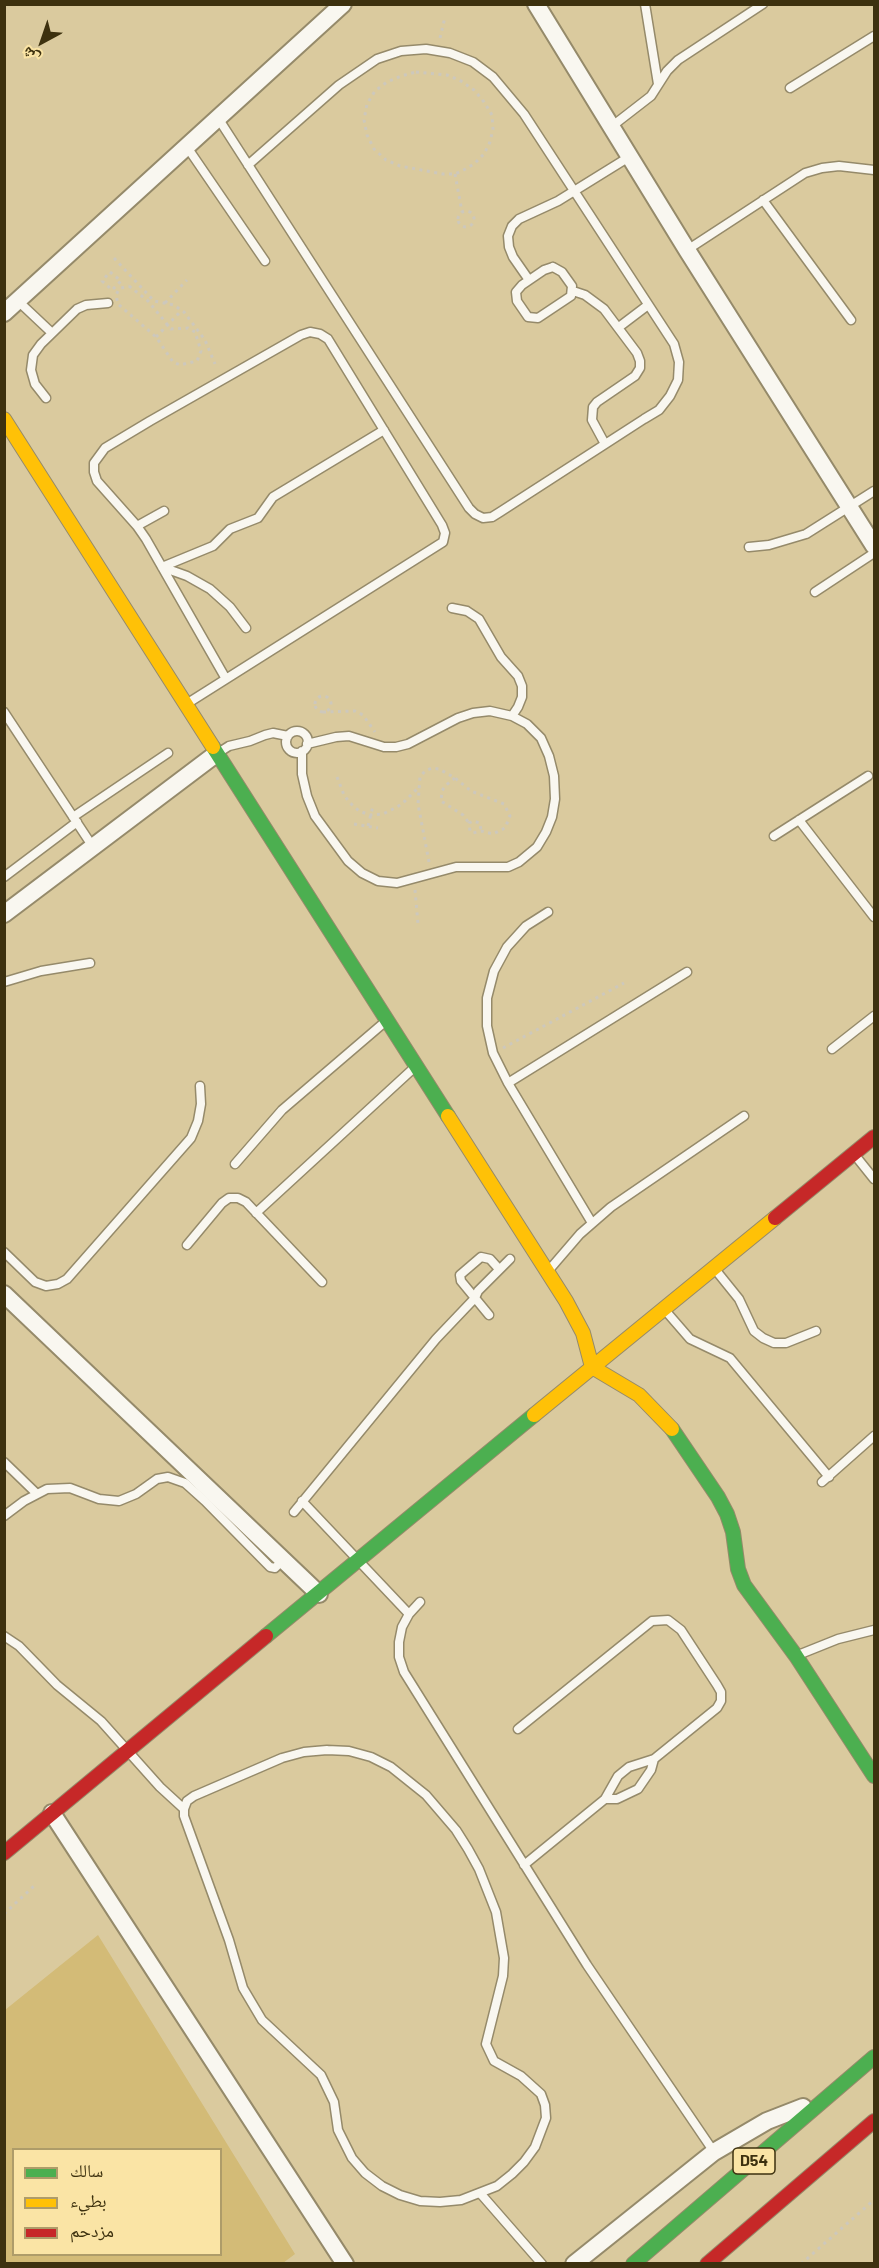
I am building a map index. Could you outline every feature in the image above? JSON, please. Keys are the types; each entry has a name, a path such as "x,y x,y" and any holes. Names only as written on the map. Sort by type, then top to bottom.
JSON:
{"main road":[{"path":"4,419 575,1316 592,1367 639,1395 677,1435 727,1514 733,1532 738,1569 744,1585 796,1656 874,1776"},
{"path":"4,1853 874,1137"},
{"name":"D54","path":"633,2264 874,2057"},
{"name":"D54","path":"707,2264 874,2121"}],"street":[{"path":"4,313 344,4"},
{"path":"536,4 610,128 874,546"},
{"path":"4,914 216,754"},
{"path":"4,1294 319,1594"},
{"path":"52,1813 345,2264"},
{"path":"574,2264 714,2152 767,2121 824,2100"}],"lane":[{"path":"645,4 658,84"},
{"path":"610,128 644,103 678,60 763,4"},
{"path":"790,88 874,36"},
{"path":"218,118 248,165 475,514 483,518 492,517 658,410 670,396 678,380 679,362 674,344 524,114 493,77 466,59 450,53 426,49 401,51 377,59 356,72 248,165"},
{"path":"187,147 265,261"},
{"path":"529,280 509,247 508,236 512,226 519,219 550,206 629,157"},
{"path":"687,250 805,173 839,166 874,170"},
{"path":"763,200 851,320"},
{"path":"553,267 562,272 573,291 567,300 543,316 533,318 525,313 516,297 519,288 544,270 553,267"},
{"path":"573,291 585,295 612,317 637,353 640,368 635,376 593,407 592,420 605,444"},
{"path":"18,301 52,333"},
{"path":"45,398 35,384 31,370 33,355 77,309 86,305 108,303"},
{"path":"619,327 648,305"},
{"path":"186,705 443,542 445,533 442,525 328,339 320,334 310,332 301,335 150,421 105,448 94,463 97,481 137,526 226,679"},
{"path":"162,567 213,546 230,529 258,518 273,497 384,430"},
{"path":"749,547 788,541 806,534 874,491"},
{"path":"137,526 165,511"},
{"path":"815,591 874,553"},
{"path":"162,567 187,576 210,590 230,607 246,628"},
{"path":"452,608 467,611 479,619 501,657 518,676 522,686 522,697 512,716"},
{"path":"216,754 229,746 265,735 273,733 288,736 296,731 301,732 307,739 305,747 302,774 315,816 348,861 362,873 378,881 397,883 463,866 508,867 528,855 546,832 555,799 555,776 541,738 527,724 512,716 490,711 473,713 458,718 408,744 384,747 349,736 305,747 297,753 286,745 288,736"},
{"path":"4,712 93,847"},
{"path":"4,877 75,819 168,753"},
{"path":"774,836 868,776"},
{"path":"799,820 874,917"},
{"path":"548,912 526,926 507,947 494,971 487,998 487,1026 493,1053 508,1083 592,1223"},
{"path":"4,982 41,971 90,963"},
{"path":"508,1083 687,972"},
{"path":"832,1049 874,1016"},
{"path":"234,1164 282,1110 387,1021"},
{"path":"256,1213 416,1066"},
{"path":"4,1252 35,1282 46,1286 68,1279 191,1138 200,1113 200,1086"},
{"path":"547,1272 568,1247 611,1207 744,1116"},
{"path":"854,1154 874,1179"},
{"path":"187,1245 222,1203 229,1198 237,1198 246,1202 322,1282"},
{"path":"489,1315 461,1281 461,1273 481,1257 490,1259 499,1269"},
{"path":"294,1512 436,1339 510,1259"},
{"path":"713,1268 739,1299 753,1331 763,1338 774,1343 786,1343 816,1331"},
{"path":"664,1309 690,1339 698,1345 723,1354 735,1364 825,1479 874,1436"},
{"path":"4,1462 36,1493"},
{"path":"4,1516 36,1493 47,1489 70,1488 99,1499 119,1501 136,1494 157,1479 175,1479 205,1501 270,1567 276,1568 283,1560"},
{"path":"302,1501 409,1614"},
{"path":"420,1602 409,1614 402,1628 399,1657 404,1672 587,1965 714,2152"},
{"path":"518,1729 652,1622 660,1619 668,1620 681,1630 721,1692 721,1701 717,1708 654,1759 629,1767 618,1776 605,1799 524,1865"},
{"path":"796,1656 838,1639 874,1630"},
{"path":"4,1636 19,1646 57,1685 101,1721 160,1787 184,1809"},
{"path":"327,1749 349,1751 371,1757 410,1780 426,1795 456,1830 479,1869 496,1912 504,1958 503,1976 487,2034 488,2053 501,2067 532,2084 541,2094 545,2105 546,2118 543,2131 524,2162 497,2186 461,2200 441,2202 410,2198 382,2186 365,2173 352,2158 338,2130 334,2102 321,2075 262,2020 243,1988 229,1940 187,1825 184,1809 187,1801 194,1796 282,1758 327,1749"},
{"path":"605,1799 616,1799 638,1789 651,1770 654,1759"},
{"path":"480,2193 542,2264"}],"path":[{"path":"424,72 447,75 474,90 492,115 493,129 484,154 474,164 455,174 400,166 386,160 374,149 367,135 364,120 367,104 375,91 401,76 424,72"},
{"path":"455,174 462,212"},
{"path":"462,212 470,212 474,218 468,227 458,222 457,218 462,212"},
{"path":"114,258 154,301 174,305 182,310 202,335 214,364"},
{"path":"119,287 116,295 118,304 156,337 173,362 180,365 193,363 200,359 201,351 195,332 188,328 172,330 133,287 119,287 112,290 102,281 110,272 121,281 119,287"},
{"path":"164,304 188,280"},
{"path":"156,337 182,310"},
{"path":"323,712 330,708 326,697 315,701 320,712 323,712 346,710 363,715 384,747"},
{"path":"430,873 419,813 418,788 420,777 425,771 432,768 439,769 455,778 471,791 498,800 508,810 509,822 505,828 493,834 481,831 473,834 463,814 441,801 445,786 455,778"},
{"path":"337,777 344,795 350,802 359,811 370,815 383,814 402,804 418,788"},
{"path":"368,826 373,806"},
{"path":"469,823 473,821 480,823 481,831"},
{"path":"354,824 378,828"},
{"path":"415,879 418,924"},
{"path":"493,1053 624,983"},
{"path":"4,1914 34,1886"},
{"path":"801,2264 874,2200"}],"shaded area":[{"path":"98,1935 295,2254 283,2263 5,2263 5,2010"}],"traffic: fast":[{"path":"213,747 448,1116"},
{"path":"266,1636 534,1415"},
{"path":"672,1429 727,1514 733,1532 738,1569 744,1585 796,1656 874,1776"},
{"path":"633,2264 874,2057"}],"traffic: slow":[{"path":"4,419 213,747"},
{"path":"448,1116 566,1301 583,1333 592,1367 639,1395 672,1429"},
{"path":"534,1415 775,1218"}],"traffic: jam":[{"path":"775,1218 874,1137"},
{"path":"4,1853 266,1636"},
{"path":"707,2264 874,2121"}]}
